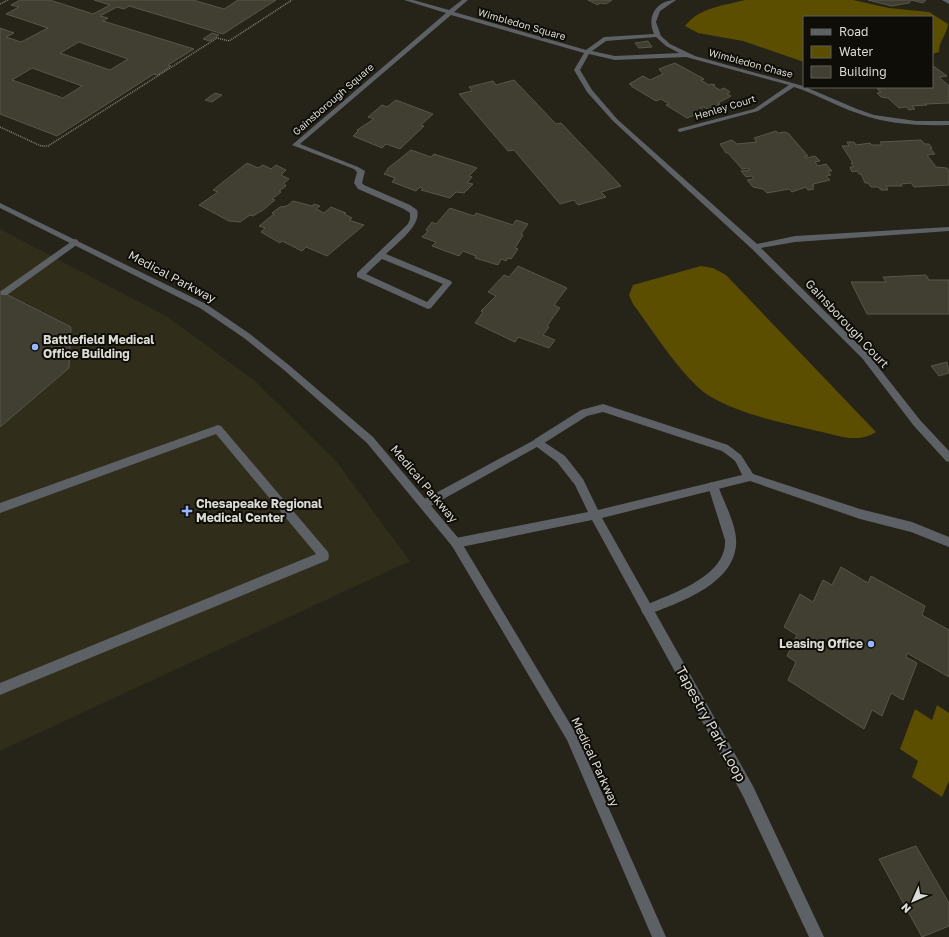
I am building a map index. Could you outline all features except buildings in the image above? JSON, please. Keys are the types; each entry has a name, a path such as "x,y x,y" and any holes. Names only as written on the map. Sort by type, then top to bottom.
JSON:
{"street":[{"name":"Wimbledon Square","path":"407,0 587,52"},
{"name":"Gainsborough Square","path":"380,255 448,283 428,306 360,275 380,255 411,225 414,219 414,212 407,207 361,187 358,183 361,171 356,168 295,145 449,12 465,0"},
{"path":"587,52 604,39 658,35 653,22 655,12 660,7 672,0"},
{"path":"945,0 949,2"},
{"name":"Wimbledon Chase","path":"658,35 671,47 687,54 793,85 862,113 891,120 931,124 949,123"},
{"name":"Wimbledon Chase","path":"587,52 614,58 687,54"},
{"name":"Gainsborough Court","path":"587,52 577,70 589,91 615,120 755,247 865,356 917,423 949,458"},
{"name":"Henley Court","path":"680,130 756,110 770,102 793,85"},
{"name":"Medical Parkway","path":"1,206 203,306 247,336 287,368 370,440 456,543 571,736 659,937"},
{"path":"755,247 794,239 949,229"},
{"path":"4,293 75,242"},
{"path":"425,504 538,442 584,413 603,408 725,448 738,458 750,477"},
{"path":"0,508 218,429 324,556 0,689"},
{"name":"Tapestry Park Loop","path":"538,442 561,458 579,482 595,515 748,791 817,937"},
{"path":"456,543 595,515 750,477 860,514 912,527 949,542"},
{"path":"647,610 708,582 723,566 731,544 727,525 713,486"}],"path":[{"path":"0,4 8,0"},
{"path":"0,127 41,146 48,146 217,38 229,41 292,0"}],"shaded area":[{"name":"Chesapeake Regional Medical Center","path":"0,229 166,316 254,380 336,461 410,561 0,751"}],"water":[{"path":"745,0 853,0 889,8 929,12 948,24 940,44 939,52 933,54 933,16 803,16 803,62 743,41 698,33 685,26 705,11"},
{"path":"701,266 713,268 726,275 876,432 864,437 847,438 775,421 733,408 708,395 699,388 668,353 633,304 629,295 633,285"},
{"path":"937,705 949,713 949,781 942,797 912,777 918,761 900,749 915,709 932,720"}],"place":[{"name":"Battlefield Medical Office Building","path":"35,347"},
{"name":"Chesapeake Regional Medical Center","path":"187,511"},
{"name":"Leasing Office","path":"871,644"}]}
